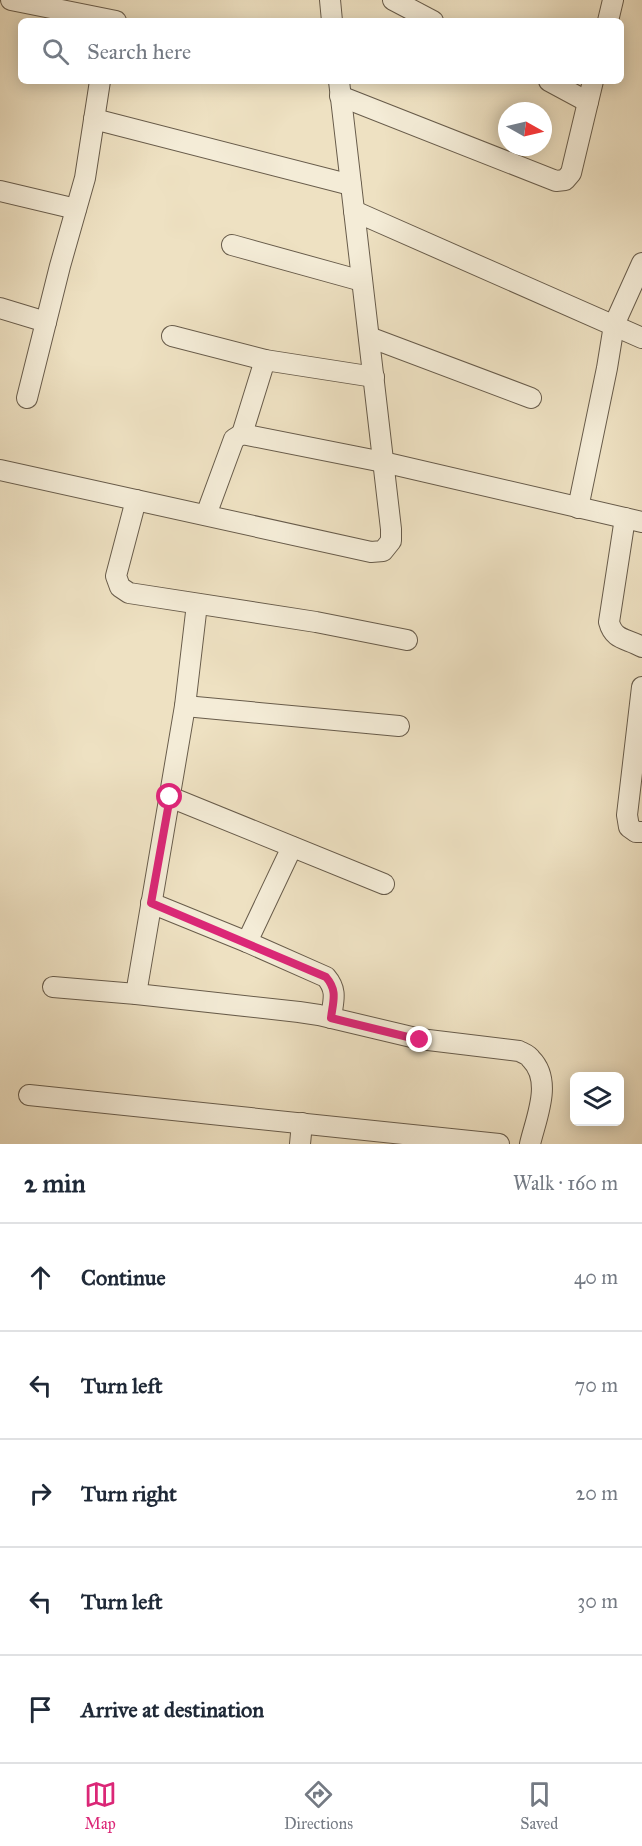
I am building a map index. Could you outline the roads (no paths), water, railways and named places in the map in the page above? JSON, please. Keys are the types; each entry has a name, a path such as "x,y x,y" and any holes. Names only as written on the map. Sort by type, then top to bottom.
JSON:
{"street":[{"path":"11,0 64,5 102,18"},
{"path":"330,0 332,18"},
{"path":"393,0 427,18"},
{"path":"27,398 45,322 85,178 100,84"},
{"path":"555,84 588,102"},
{"path":"0,470 371,552 383,551 391,541 391,529 340,88 556,181 565,180 571,173 592,84"},
{"path":"94,118 351,185"},
{"path":"0,191 76,209"},
{"path":"354,211 642,338"},
{"path":"232,245 362,281"},
{"path":"578,507 614,325 642,263"},
{"path":"0,309 45,322"},
{"path":"172,336 265,360 374,377"},
{"path":"369,337 531,398"},
{"path":"206,516 234,439 242,434 265,360"},
{"path":"242,434 383,462 633,520 609,622 611,631 618,637 642,646"},
{"path":"136,500 116,576 120,587 129,593 316,622 406,640"},
{"path":"136,994 185,706 197,604"},
{"path":"642,687 627,815 629,827 636,832 642,832"},
{"path":"185,706 399,726"},
{"path":"170,797 384,884"},
{"path":"247,942 292,847"},
{"path":"151,903 326,977 332,984 334,992 331,1018"},
{"path":"53,987 299,1012 420,1040 519,1051 531,1059 542,1077 542,1095 530,1144"},
{"path":"28,1095 499,1144"},
{"path":"300,1144 302,1123"}]}
